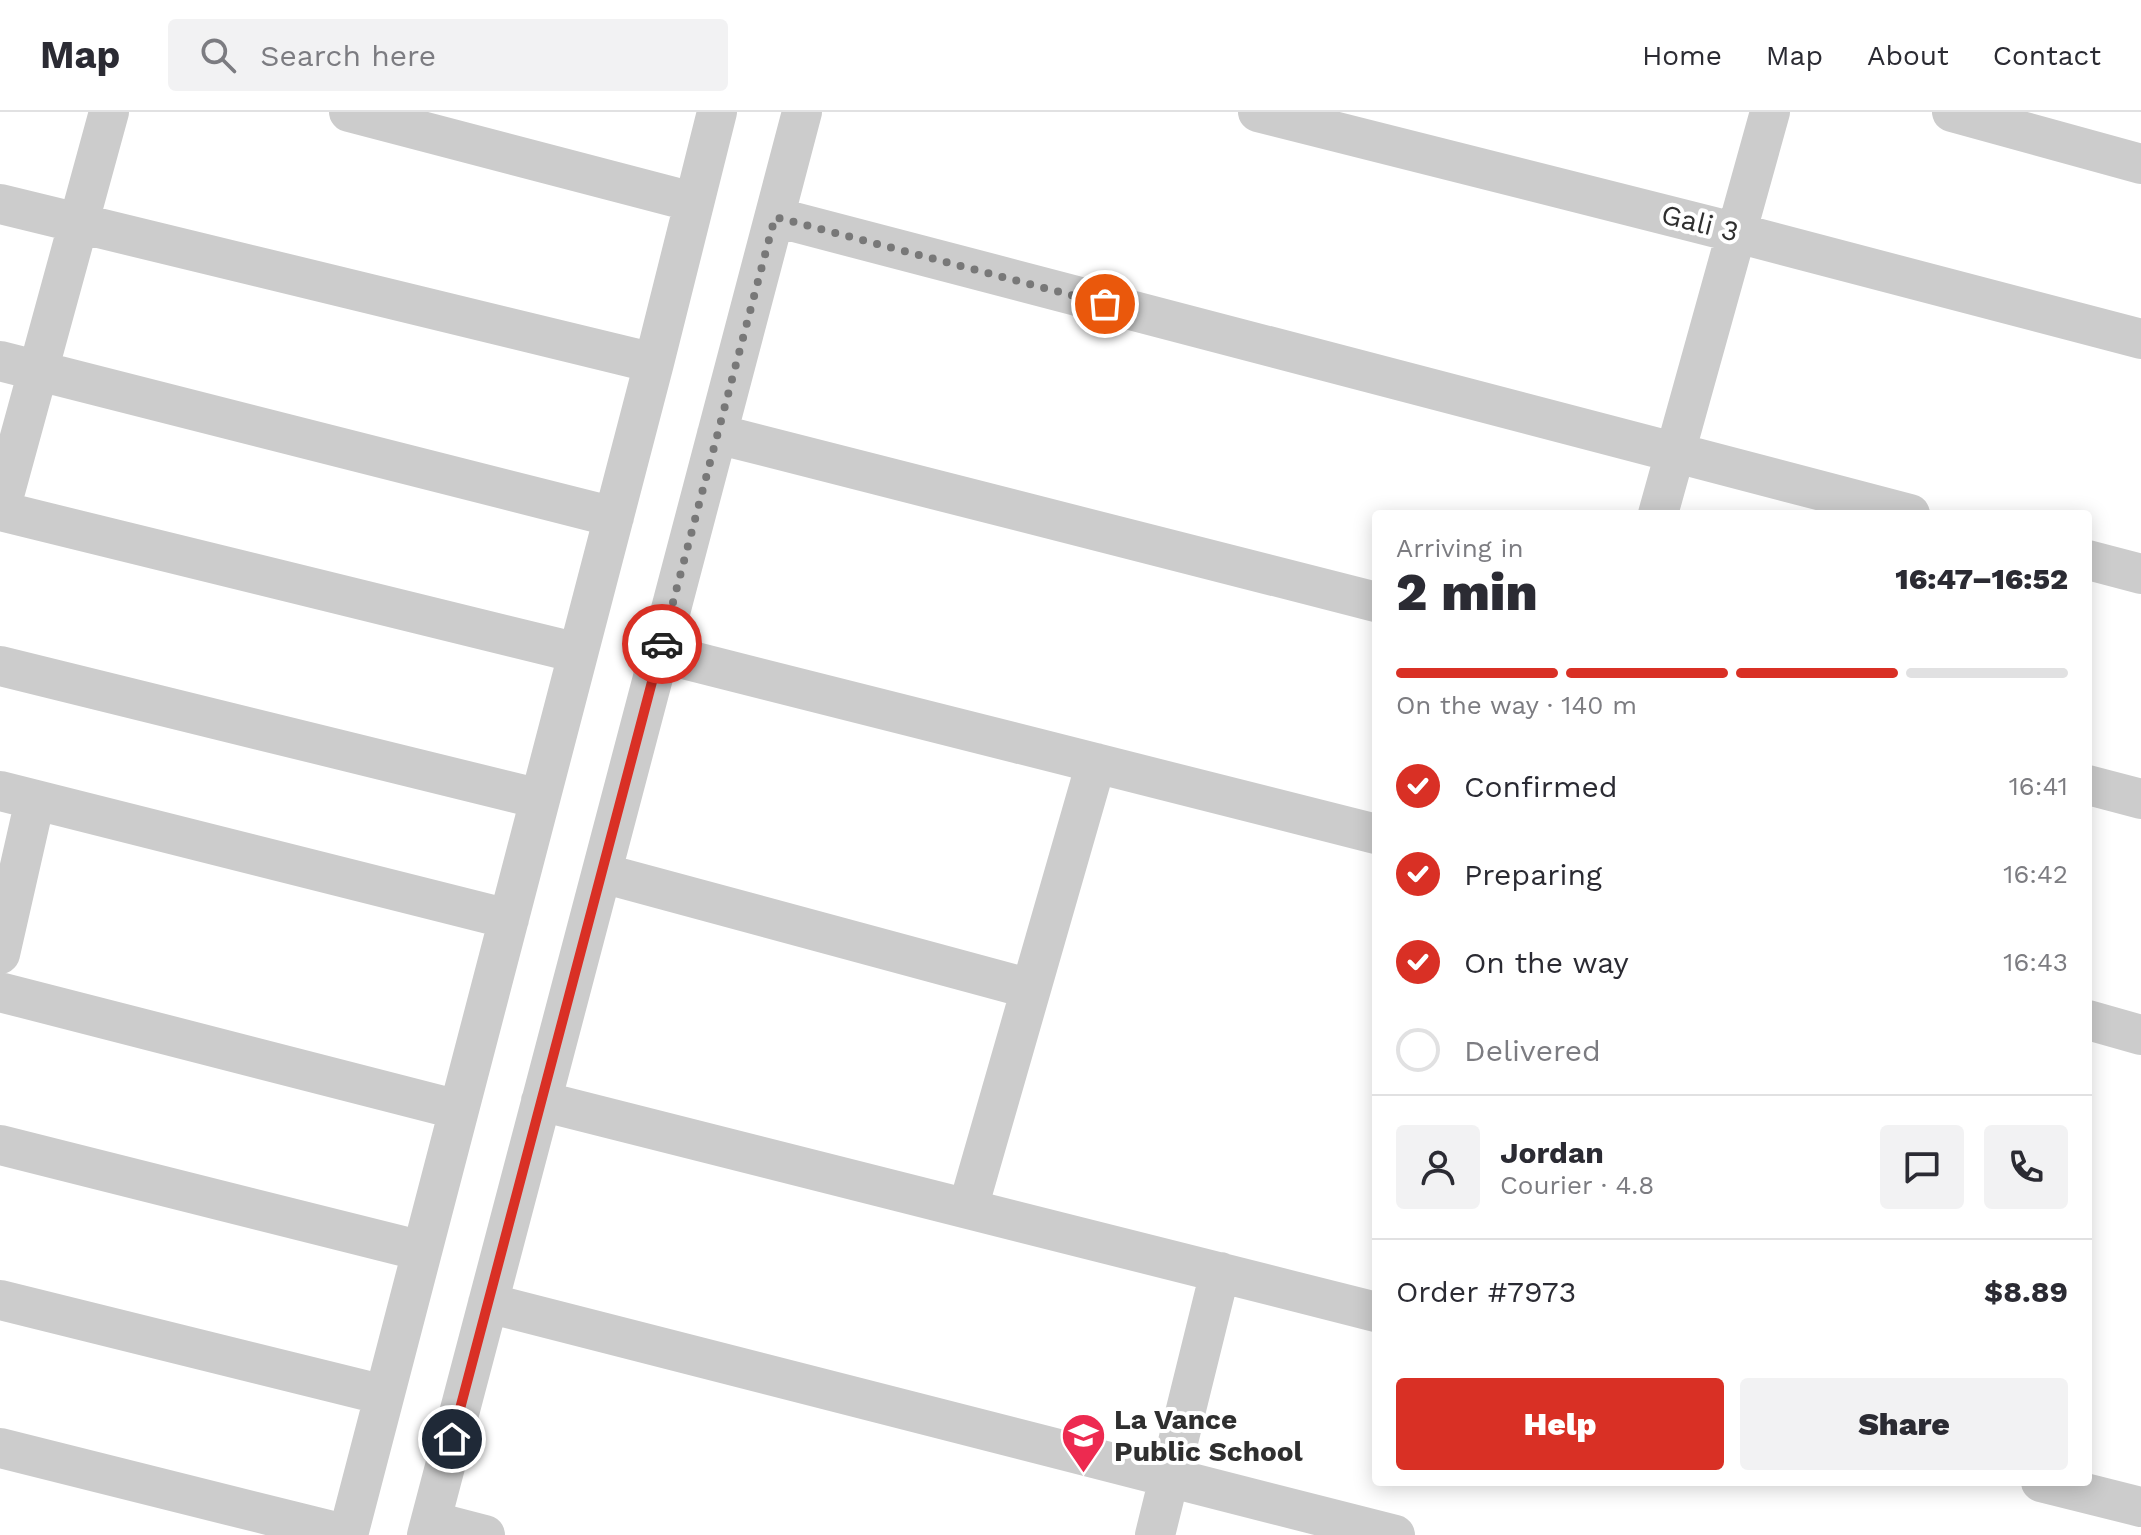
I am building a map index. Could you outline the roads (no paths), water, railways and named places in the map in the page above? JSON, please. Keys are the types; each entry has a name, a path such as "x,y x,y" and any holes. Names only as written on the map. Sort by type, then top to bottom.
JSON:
{"street":[{"path":"109,112 78,223 19,366 0,510 578,653"},
{"path":"349,112 693,202"},
{"path":"0,1448 348,1535 717,112"},
{"path":"485,1535 429,1528 802,112"},
{"name":"Gali 3","path":"1258,112 2141,339"},
{"path":"1659,510 1770,112"},
{"path":"1952,112 2141,164"},
{"path":"0,204 654,363"},
{"path":"775,217 1895,510"},
{"path":"19,366 614,517"},
{"path":"717,434 1372,601"},
{"path":"2092,561 2141,574"},
{"path":"660,653 1372,833"},
{"path":"0,666 540,799"},
{"path":"968,1208 1096,763"},
{"path":"2092,786 2141,799"},
{"path":"0,954 17,796 509,919"},
{"path":"602,873 1031,989"},
{"path":"0,992 459,1110"},
{"path":"2092,1021 2141,1035"},
{"path":"541,1101 1372,1311"},
{"path":"0,1145 422,1251"},
{"path":"1155,1535 1220,1272"},
{"path":"0,1300 384,1395"},
{"path":"488,1303 1395,1535"},
{"path":"2057,1486 2141,1507"}],"place":[{"name":"La Vance Public School","path":"1083,1474"}]}
